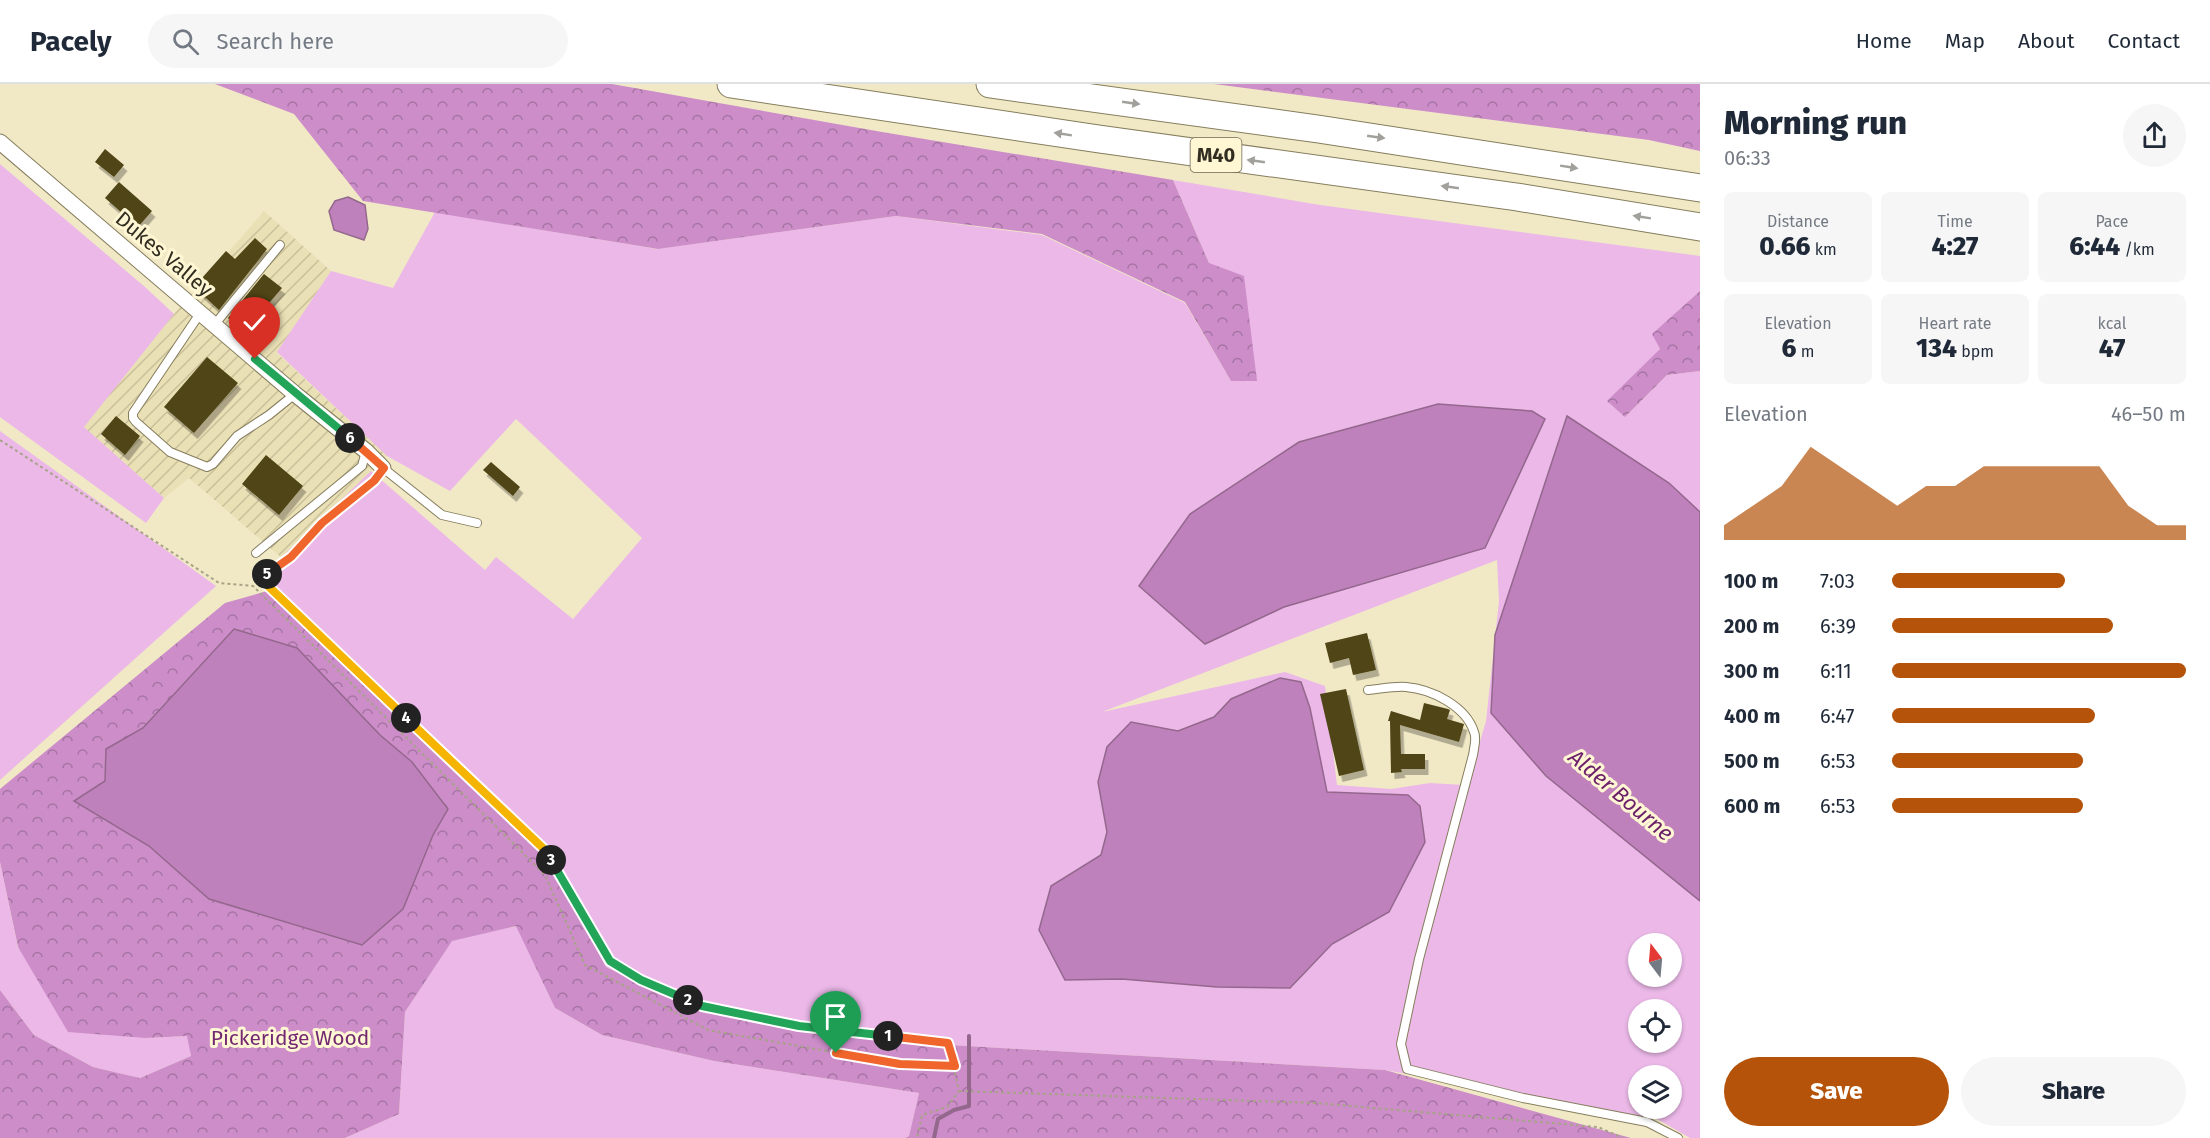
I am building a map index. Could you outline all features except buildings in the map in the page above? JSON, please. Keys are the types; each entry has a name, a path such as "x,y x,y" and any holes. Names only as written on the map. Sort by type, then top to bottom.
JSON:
{"highway":[{"name":"M40","path":"732,84 1099,139 1517,197 1700,227"},
{"name":"M40","path":"990,84 1329,130 1700,188"}],"street":[{"name":"Dukes Valley","path":"0,142 384,468"}],"lane":[{"path":"215,324 280,245"},
{"path":"201,312 133,413 136,422 170,452 207,467 213,464 237,435 269,415 295,394"},
{"path":"256,553 362,466 366,451"},
{"path":"384,468 442,515 477,523"},
{"path":"1368,690 1403,686 1436,694 1470,722 1475,734 1473,755 1419,959 1401,1044 1407,1069 1523,1098 1647,1122 1678,1138"}],"path":[{"path":"0,440 219,583 253,586 545,875 585,966 708,1030 900,1064 955,1066"},
{"path":"384,468 374,481 322,523 291,557 268,572 266,584 545,850 610,961 649,984 702,1006 799,1026 948,1043 959,1091 947,1107 922,1115 917,1138"},
{"path":"959,1091 1315,1103 1598,1127 1623,1138"}],"shaded area":[{"path":"0,164 174,314 84,427 164,498 146,523 0,417"},
{"path":"1173,180 1320,205 1700,256 1700,291 1653,334 1660,349 1625,417 1667,375 1700,371 1700,1138 1690,1138 1657,1119 1682,1119 1682,1065 1628,1065 1628,1114 1385,1070 881,1041 757,1020 676,1001 606,967 549,862 401,717 267,591 265,573 371,471 485,570 496,557 573,619 642,538 516,419 450,491 387,456 277,352 331,271 393,288 435,212 657,249 896,216 1042,235 1185,303 1231,381 1209,263","holes":["1497,560 1499,601 1486,721 1406,996 1464,785 1430,783 1391,789 1337,785 1325,686 1285,672 1102,712"]},
{"path":"264,211 331,271 277,353 387,456 282,558 189,478 164,498 83,427 174,314"},
{"path":"0,431 216,586 0,780"},
{"path":"0,862 18,948 146,1038 188,1036 191,1056 140,1078 93,1067 34,1035 0,990"},
{"path":"517,926 555,1008 602,1035 714,1061 919,1093 909,1136 905,1138 345,1138 399,1114 405,1012 452,940"}],"green space":[{"path":"215,84 612,84 1173,180 1209,263 1244,276 1257,381 1231,381 1185,302 1042,234 896,216 658,249 363,201 294,114"},
{"path":"1214,84 1700,84 1700,151 1649,140"},
{"path":"1700,291 1700,371 1667,375 1625,417 1607,401 1660,349 1652,334"},
{"name":"Pickeridge Wood","path":"267,591 401,717 549,862 606,967 676,1001 757,1020 881,1041 1385,1070 1631,1138 905,1138 909,1136 919,1093 714,1061 602,1035 555,1008 516,926 452,941 405,1012 399,1114 345,1138 0,1138 0,990 34,1035 93,1067 140,1078 191,1056 187,1036 146,1038 68,1032 18,947 0,862 0,789 225,603"}],"water":[{"path":"348,197 365,205 368,229 364,240 334,230 329,211 335,201"},
{"path":"1438,404 1532,411 1545,419 1485,548 1284,607 1205,644 1139,586 1190,514 1299,442"},
{"name":"Alder Bourne","path":"1567,416 1669,483 1700,512 1700,901 1546,776 1491,713 1495,635"},
{"path":"234,629 297,648 380,735 412,762 448,809 433,835 403,909 362,945 209,899 149,846 74,801 105,781 106,749 143,728"},
{"path":"1280,678 1301,682 1310,708 1327,792 1408,795 1420,806 1425,842 1389,912 1332,944 1290,988 1217,987 1122,979 1065,980 1039,930 1051,886 1101,855 1107,832 1098,782 1107,747 1131,722 1178,731 1214,717 1231,699"}],"waterway":[{"path":"934,1138 938,1119 954,1110 969,1106 969,1036"}],"route":[{"path":"255,359 384,468 374,481 322,523 291,557 268,572 266,584 545,850 610,961 641,980 702,1006 799,1026 948,1043 955,1066 900,1064 836,1053"}]}
